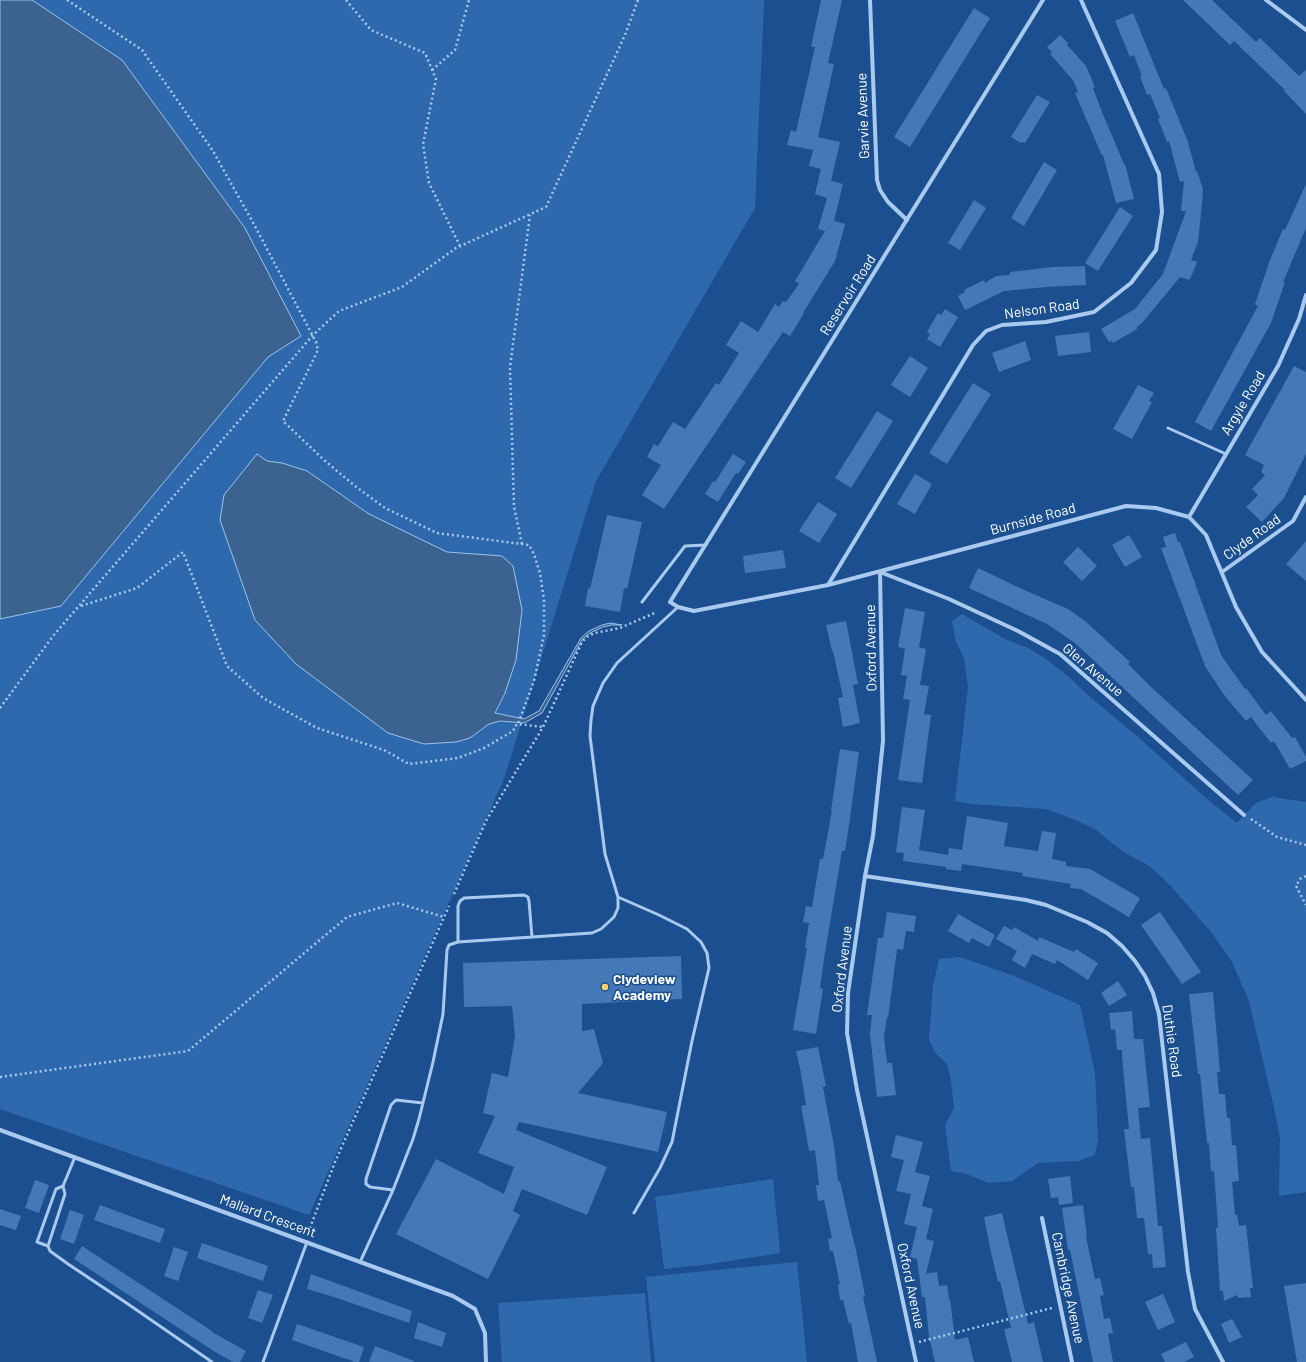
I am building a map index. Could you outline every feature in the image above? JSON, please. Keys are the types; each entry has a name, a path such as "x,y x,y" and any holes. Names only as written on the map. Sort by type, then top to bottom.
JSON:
{"street":[{"name":"Garvie Avenue","path":"870,0 877,180 880,190 888,202 907,220"},
{"name":"Reservoir Road","path":"670,602 1043,0"},
{"name":"Nelson Road","path":"828,585 973,345 986,331 1002,325 1046,322 1094,312 1131,283 1156,250 1162,212 1158,174 1081,0"},
{"path":"1266,0 1306,30"},
{"name":"Argyle Road","path":"1189,517 1278,366 1299,320 1306,295"},
{"name":"Clyde Road","path":"1222,572 1293,521 1306,497"},
{"name":"Burnside Road","path":"670,602 678,607 694,611 828,585 1126,506 1156,508 1189,517"},
{"path":"1189,517 1206,535 1236,607 1262,652 1306,700"},
{"name":"Glen Avenue","path":"880,572 949,599 991,618 1060,654 1244,815"},
{"name":"Oxford Avenue","path":"880,572 884,741 873,836 865,876 848,993 847,1033 857,1090 916,1362"},
{"name":"Duthie Road","path":"865,876 1026,900 1046,905 1087,922 1107,933 1122,946 1135,961 1145,976 1153,993 1159,1014 1188,1272 1195,1309 1223,1362"},
{"name":"Mallard Crescent","path":"0,1130 453,1296 475,1309 485,1333 486,1362"},
{"name":"Cambridge Avenue","path":"1042,1218 1072,1362"}],"lane":[{"path":"1168,428 1226,454"},
{"path":"642,602 685,546 706,545"},
{"path":"360,1262 393,1190 413,1139 423,1103 443,1014 447,950 449,945 458,942 592,933 601,929 614,917 618,908 618,897 605,854 590,736 593,706 603,683 617,663 678,607"},
{"path":"458,942 458,906 460,901 464,898 524,895 528,897 532,937"},
{"path":"618,897 687,929 701,942 707,952 709,968 692,1041 672,1142 660,1168 634,1213"},
{"path":"393,1190 370,1187 366,1184 366,1179 391,1105 396,1100 423,1103"},
{"path":"74,1157 63,1186 65,1194 48,1246 50,1251 212,1362"},
{"path":"48,1246 37,1242 56,1188 63,1186"},
{"path":"263,1362 307,1242"}],"path":[{"path":"67,0 142,50 213,151 313,335 318,350 283,421 302,440 355,486 385,508 437,533 529,545 534,554 540,573 544,600 544,636 534,681 518,724 543,726"},
{"path":"346,0 371,30 425,53 436,79 423,144 429,183 460,246"},
{"path":"432,70 455,50 469,0"},
{"path":"0,708 53,636 313,335 339,311 402,287 460,246 546,207 625,35 638,0"},
{"path":"522,544 514,507 510,367 530,214"},
{"path":"79,606 137,588 183,552 227,666 263,698 317,728 384,750 409,764 458,758 484,748 513,731 520,719"},
{"path":"1244,815 1277,836 1306,845"},
{"path":"1306,876 1300,879 1296,886 1306,905"},
{"path":"0,1077 188,1051 347,916 397,903 444,917"},
{"path":"912,1344 1060,1306"}],"shaded area":[{"path":"0,0 764,0 755,208 596,481 504,779 309,1215 0,1109"},
{"path":"0,0 32,0 122,60 245,228 301,336 268,357 61,606 0,619"},
{"path":"257,454 267,461 282,463 307,471 369,514 447,552 502,556 513,566 522,610 516,660 505,693 495,713 524,719 539,711 581,638 589,631 602,625 610,623 622,625 603,627 590,633 582,640 542,713 524,723 500,721 489,724 470,738 456,742 424,744 388,733 296,664 255,620 220,520 224,495"},
{"path":"962,614 1005,639 1028,648 1046,659 1137,736 1207,799 1237,823 1256,803 1272,797 1306,802 1306,1192 1279,1196 1280,1139 1249,1001 1232,962 1212,933 1168,883 1149,866 1122,851 1095,829 1073,819 1046,809 972,804 955,801 968,687 964,658 956,642 952,621"},
{"path":"960,957 1017,977 1080,1005 1095,1073 1098,1139 1095,1155 1078,1161 1038,1163 1012,1181 988,1183 967,1174 951,1171 945,1125 954,1108 951,1081 947,1064 935,1053 929,1039 933,986 939,959"},
{"path":"773,1179 780,1253 710,1264 664,1269 655,1197"},
{"path":"797,1262 807,1362 655,1362 646,1277"},
{"path":"645,1293 651,1362 502,1362 498,1303"}],"building":[{"path":"821,0 842,0 828,63 834,64 818,137 840,142 831,181 843,184 834,221 845,224 835,261 790,336 783,332 664,509 642,495 661,465 647,457 654,444 658,446 673,422 685,429 716,383 719,385 739,353 726,345 741,321 758,332 775,304 779,307 783,301 786,302 799,284 795,281 825,231 818,229 827,198 815,194 821,169 809,166 813,150 787,145 791,130 796,132 815,47 811,47"},
{"path":"1183,0 1212,0 1256,42 1260,38 1299,76 1306,70 1306,114 1284,91 1285,90 1234,41 1230,45"},
{"path":"974,8 990,18 910,147 894,137"},
{"path":"1133,13 1164,89 1166,88 1188,142 1196,172 1197,171 1203,189 1198,242 1191,260 1197,262 1191,277 1189,280 1180,277 1137,327 1137,329 1113,343 1112,341 1109,342 1101,329 1135,309 1163,274 1186,211 1181,211 1184,181 1180,182 1169,141 1167,142 1158,119 1160,118 1150,94 1147,95 1134,55 1130,57 1115,21"},
{"path":"1060,35 1086,66 1095,87 1093,88 1102,112 1125,164 1134,199 1116,203 1103,155 1102,156 1075,93 1078,92 1073,80 1050,54 1052,52 1047,47"},
{"path":"1037,95 1050,102 1025,143 1021,143 1011,137"},
{"path":"1044,162 1057,170 1024,226 1011,218"},
{"path":"1306,184 1306,228 1283,282 1285,282 1271,323 1211,431 1195,422 1258,306 1255,304 1270,260 1283,229 1285,230"},
{"path":"974,200 986,208 960,250 948,243"},
{"path":"1120,207 1133,216 1098,271 1085,263"},
{"path":"1085,266 1086,285 1004,291 965,310 958,296 965,292 964,290 984,280 985,283 996,276 1010,275 1010,272 1053,267"},
{"path":"945,309 958,317 940,347 927,339 930,334 927,332 938,313 941,315"},
{"path":"1089,332 1091,352 1058,356 1055,336"},
{"path":"1025,341 1031,360 999,372 992,353"},
{"path":"910,356 928,368 910,397 891,385"},
{"path":"1294,366 1306,372 1306,454 1284,498 1262,522 1246,507 1258,495 1252,489 1265,475 1261,472 1264,465 1245,455"},
{"path":"973,383 991,394 947,464 929,453"},
{"path":"1138,385 1154,393 1149,401 1152,402 1132,439 1113,429"},
{"path":"877,411 893,421 851,488 835,478"},
{"path":"733,454 746,462 738,474 736,473 718,502 705,494 713,481 715,482"},
{"path":"915,474 932,484 915,514 897,504"},
{"path":"818,502 837,514 819,543 799,531"},
{"path":"607,515 642,522 627,589 624,588 620,612 585,606 588,588 590,589"},
{"path":"1175,533 1178,542 1180,542 1221,655 1266,715 1271,711 1292,738 1295,737 1306,757 1306,761 1290,769 1274,741 1271,743 1251,717 1246,721 1224,695 1205,666 1161,548 1166,547 1163,537"},
{"path":"1129,535 1142,557 1125,567 1112,545"},
{"path":"1306,541 1306,581 1286,564"},
{"path":"1078,547 1097,566 1082,581 1063,562"},
{"path":"783,550 786,568 745,573 743,556"},
{"path":"978,568 1068,609 1085,621 1130,662 1128,664 1150,686 1253,780 1238,795 1075,643 1047,624 969,588"},
{"path":"905,608 925,612 919,647 926,649 920,685 929,686 924,714 931,715 922,783 898,780 910,700 903,699 907,676 901,675 905,649 898,647"},
{"path":"846,621 858,684 853,685 860,723 843,727 838,698 843,697 826,625"},
{"path":"840,749 859,752 845,851 842,851 824,959 820,988 823,989 816,1034 793,1030 807,948 805,948 809,923 803,922 806,906 812,907 820,859 823,859 832,811"},
{"path":"902,807 925,810 919,850 948,855 949,848 962,850 967,816 1008,823 1004,846 1038,851 1042,831 1056,833 1052,859 1066,862 1066,866 1090,869 1140,898 1129,917 1081,889 1070,888 1071,884 1022,876 1023,873 962,864 961,871 946,869 946,867 903,861 904,853 896,852"},
{"path":"887,912 916,916 914,932 906,931 903,950 897,949 884,1037 887,1063 892,1063 896,1095 877,1097 870,1034 872,1015 867,1015 878,938 883,938"},
{"path":"1160,912 1201,972 1182,984 1141,925"},
{"path":"958,914 995,935 989,947 972,938 969,943 948,931"},
{"path":"1004,926 1012,930 1014,927 1038,941 1039,937 1074,952 1076,949 1098,963 1088,980 1057,960 1055,964 1032,954 1025,968 1012,960 1017,951 996,939"},
{"name":"Clydeview Academy","path":"681,956 682,999 582,1004 582,1031 594,1029 603,1063 578,1093 667,1112 658,1152 519,1122 516,1130 607,1167 587,1215 522,1189 513,1211 520,1215 488,1279 396,1234 436,1159 504,1194 514,1167 478,1153 495,1116 483,1113 492,1073 508,1077 515,1036 512,1006 464,1007 463,963"},
{"path":"1118,981 1127,995 1109,1006 1101,993"},
{"path":"1213,992 1220,1072 1217,1072 1219,1094 1225,1094 1227,1118 1230,1118 1232,1145 1236,1145 1239,1181 1232,1182 1235,1215 1237,1215 1239,1226 1246,1225 1253,1288 1250,1288 1251,1297 1238,1298 1237,1295 1224,1301 1223,1291 1220,1291 1214,1171 1211,1172 1209,1143 1207,1143 1200,1074 1198,1074 1189,994"},
{"path":"1132,1011 1134,1039 1143,1039 1150,1107 1138,1108 1141,1139 1150,1138 1158,1226 1162,1226 1166,1267 1153,1268 1152,1254 1148,1254 1144,1218 1137,1218 1134,1187 1131,1187 1124,1129 1129,1129 1122,1050 1117,1050 1115,1029 1111,1030 1109,1013"},
{"path":"818,1047 826,1086 823,1087 834,1146 838,1181 840,1181 856,1250 865,1296 863,1297 877,1362 858,1362 851,1323 849,1324 843,1300 840,1300 838,1285 840,1284 833,1251 830,1251 828,1239 832,1238 824,1200 818,1201 816,1185 819,1185 815,1150 809,1151 801,1106 806,1105 796,1051"},
{"path":"896,1135 923,1142 915,1172 930,1176 922,1206 933,1209 926,1239 934,1241 926,1274 937,1272 939,1286 947,1285 955,1340 968,1337 974,1362 935,1362 929,1337 925,1297 922,1297 917,1259 910,1257 917,1227 904,1224 911,1194 896,1191 904,1160 891,1157"},
{"path":"1070,1176 1073,1203 1059,1205 1058,1197 1051,1198 1048,1179"},
{"path":"35,1180 49,1185 39,1213 25,1208"},
{"path":"100,1205 165,1229 160,1243 94,1220"},
{"path":"1083,1205 1086,1237 1095,1279 1100,1278 1104,1295 1100,1296 1104,1319 1110,1318 1113,1333 1108,1334 1113,1362 1093,1362 1070,1250 1068,1250 1062,1208"},
{"path":"0,1209 21,1216 16,1230 0,1225"},
{"path":"70,1210 84,1215 74,1244 60,1239"},
{"path":"1002,1213 1028,1324 1034,1322 1043,1362 1012,1362 1004,1329 1011,1328 1000,1281 998,1282 984,1217"},
{"path":"202,1243 268,1266 263,1281 197,1258"},
{"path":"82,1246 212,1332 246,1351 240,1362 233,1362 212,1350 74,1259"},
{"path":"174,1247 188,1252 178,1281 164,1276"},
{"path":"311,1274 412,1311 409,1323 307,1289"},
{"path":"1306,1283 1306,1362 1297,1362 1284,1286"},
{"path":"258,1290 273,1295 262,1323 248,1318"},
{"path":"1163,1294 1175,1322 1158,1330 1145,1302"},
{"path":"1232,1319 1242,1337 1229,1343 1221,1324"},
{"path":"418,1322 446,1333 442,1347 414,1338"},
{"path":"297,1324 364,1347 359,1362 355,1362 292,1340"},
{"path":"1186,1342 1194,1357 1184,1362 1165,1362 1161,1354"},
{"path":"375,1346 414,1361 414,1362 369,1362"}],"place":[{"name":"Clydeview Academy","path":"605,987"}]}
